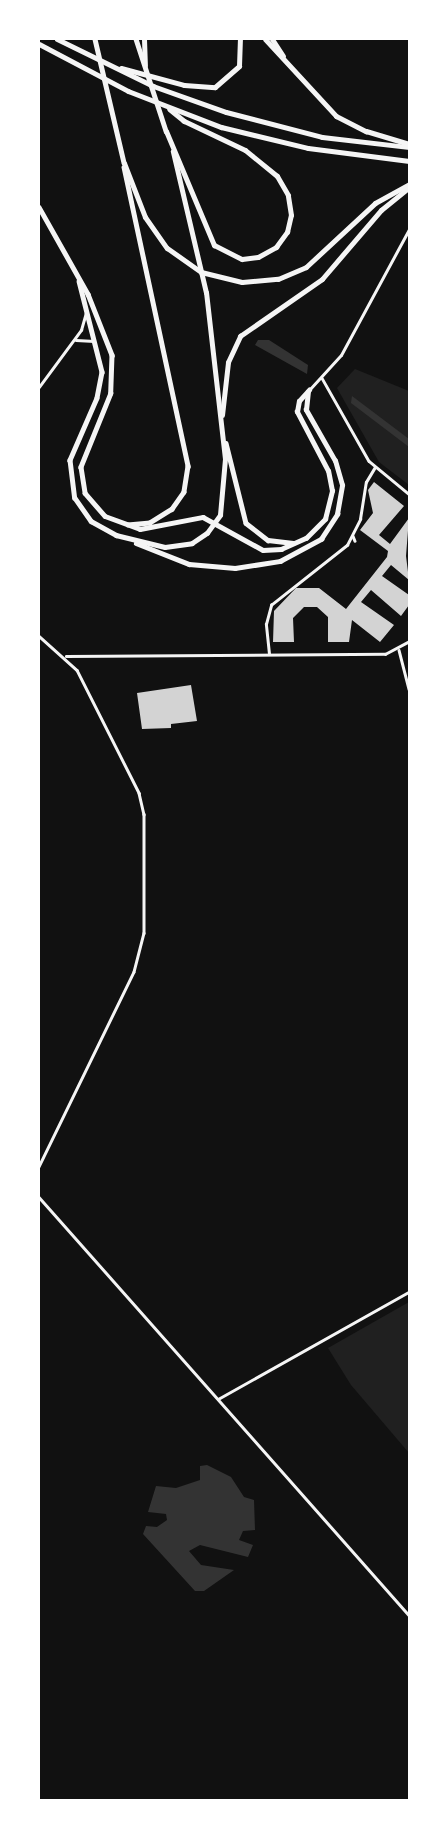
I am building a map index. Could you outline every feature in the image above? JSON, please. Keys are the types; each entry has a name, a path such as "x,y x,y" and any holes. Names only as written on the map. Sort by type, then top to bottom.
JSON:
{"highway":[{"path":"59,39 102,63 184,98 258,122 322,137 409,148"},
{"path":"144,39 145,66"},
{"path":"102,63 184,85 215,87 238,66 240,39"},
{"path":"265,39 298,77 342,120 409,144"},
{"path":"272,39 298,77"},
{"path":"39,44 97,77 170,108 275,142 409,161"},
{"path":"165,128 214,245 227,254 248,259 280,244 291,215 288,195 277,176 245,150 184,122 170,108"},
{"path":"124,163 151,227 166,248 188,265 219,278 260,282 296,272 323,254 379,200 409,185"},
{"path":"222,415 228,362 240,336 322,279 381,210 409,185"}],"main road":[{"path":"95,39 183,429 188,471 181,497 160,518 134,525 110,519"},
{"path":"122,536 176,547 197,540 215,524 225,498 222,415 203,277 165,128 136,39"},
{"path":"39,207 79,280 113,360 111,393 85,452 81,472 90,502 110,519 140,529 196,517 215,524 245,544 263,550 281,549 306,538 325,519 332,491 326,466 297,412 298,401 309,390"},
{"path":"79,280 86,312 97,344 100,387 74,449 70,482 88,517 122,536 183,562 226,568 273,563 317,542 335,520 342,491 337,467 305,407 309,390"},
{"path":"222,426 240,508 249,527 276,543 306,538"}],"street":[{"path":"309,390 322,378 345,348 409,229"},
{"path":"39,387 71,345 86,312"},
{"path":"71,345 83,337 97,344"},
{"path":"322,378 375,468 409,494"},
{"path":"268,654 266,624 274,600 334,559 353,536 362,513 366,482 375,468"},
{"path":"353,536 358,537"},
{"path":"353,536 356,541"},
{"path":"39,636 64,656 82,678 142,804 144,934 134,972 39,1166"},
{"path":"64,656 268,654 399,650 409,642"},
{"path":"399,650 409,689"},
{"path":"39,1198 409,1614"},
{"path":"218,1399 409,1292"}],"shaded area":[{"path":"258,340 269,340 308,365 307,374 255,345"},
{"path":"355,369 409,391 409,485 379,462 337,388"},
{"path":"352,396 409,439 409,447 351,403"},
{"path":"409,1302 409,1453 351,1385 328,1348"},
{"path":"207,1465 231,1477 244,1497 254,1500 255,1530 243,1531 239,1540 253,1545 248,1557 200,1545 189,1551 201,1565 234,1570 204,1591 195,1591 143,1534 146,1526 157,1527 167,1520 166,1514 148,1512 156,1486 176,1488 200,1480 200,1466"}],"building":[{"path":"374,482 404,506 379,535 390,544 409,518 406,556 409,580 391,565 382,576 409,595 409,605 401,616 371,590 361,602 394,625 380,642 352,620 349,642 328,642 328,617 317,607 304,607 293,618 294,642 273,642 274,611 296,588 319,588 346,609 387,557 388,551 360,530 373,513 368,490"},
{"path":"191,685 197,721 171,724 171,728 142,729 137,693"}]}
